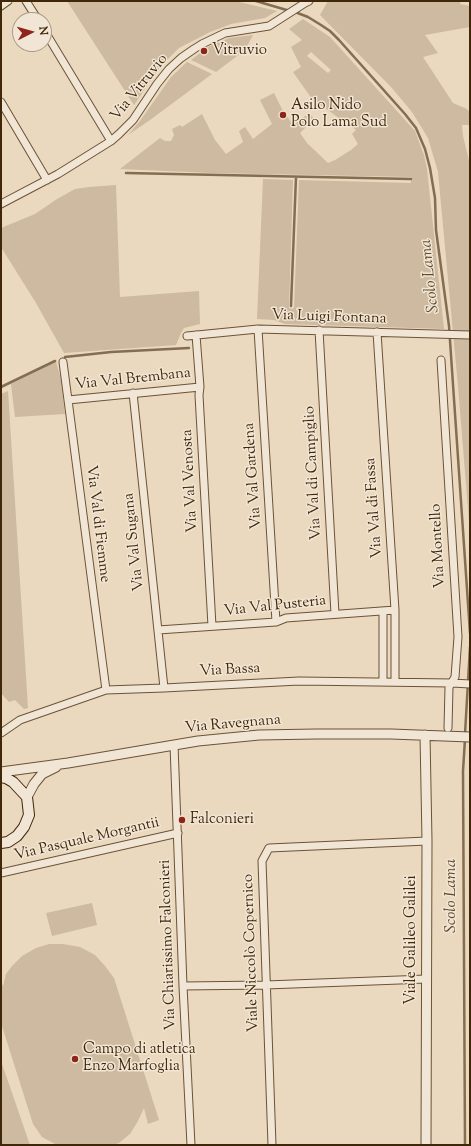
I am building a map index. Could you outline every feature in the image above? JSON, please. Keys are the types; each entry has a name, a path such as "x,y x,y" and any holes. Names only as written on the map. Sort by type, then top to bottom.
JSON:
{"main road":[{"path":"1,777 13,782 27,797 28,815 24,827 17,836 8,842 1,843"}],"street":[{"path":"1,6 8,1"},
{"path":"26,1 33,12"},
{"name":"Via Vitruvio","path":"1,204 58,174 110,141 133,120 169,69 187,53 202,44 225,34 269,26 306,2"},
{"path":"52,43 110,141"},
{"path":"1,102 47,180"},
{"name":"Via Luigi Fontana","path":"187,336 258,329 470,335"},
{"name":"Via Val Gardena","path":"258,329 276,622"},
{"name":"Via Val di Campiglio","path":"319,330 336,614"},
{"name":"Via Val di Fassa","path":"377,332 395,610 395,682"},
{"name":"Via Val Venosta","path":"196,335 212,626"},
{"name":"Via Montello","path":"441,360 458,637 455,677 449,687 448,732"},
{"name":"Via Val di Fiemme","path":"64,362 106,690"},
{"name":"Via Val Brembana","path":"68,400 200,387"},
{"name":"Via Val Sugana","path":"133,393 164,688"},
{"name":"Via Val Pusteria","path":"158,630 276,622 286,618 395,610"},
{"path":"383,611 383,682"},
{"name":"Via Bassa","path":"1,733 20,720 106,690 299,681 470,684"},
{"name":"Via Ravegnana","path":"1,772 68,763 203,740 259,735 425,735 448,732 470,737"},
{"name":"Viale Galileo Galilei","path":"425,735 427,841 426,1145"},
{"name":"Via Chiarissimo Falconieri","path":"174,745 183,986 192,1145"},
{"path":"27,797 34,784 42,774 53,768 68,763"},
{"name":"Via Pasquale Morgantii","path":"1,874 178,833"},
{"name":"Viale Niccolò Copernico","path":"272,1145 262,861 268,848 427,841"},
{"path":"183,986 266,985 426,979"}],"shaded area":[{"path":"67,1 235,1 277,11 265,18 231,24 210,32 179,48 160,67 134,105"},
{"path":"328,1 461,1 460,4 470,6 470,27 425,35 438,53 423,57 453,103 467,109 470,113 470,125 462,125 470,165 470,534 438,172 428,138 412,112 391,87 320,15"},
{"path":"303,19 330,37 415,131 424,155 427,169 444,329 285,324 274,320 257,319 263,179 293,180 289,308 292,309 294,308 299,180 411,183 411,177 212,173 120,169 160,138 165,141 171,141 174,135 172,129 180,125 182,127 202,114 215,140 226,154 243,142 239,131 245,127 253,139 272,124 260,100 274,93 282,109 293,125 309,113 314,119 300,133 307,143 328,163 351,150 358,144 352,134 356,130 312,99 293,72 301,67 291,47 302,40 289,29","holes":["311,52 331,70 328,73 307,56"]},
{"path":"253,35 245,50 216,72 191,60 208,47 229,38"},
{"path":"187,62 212,74 128,135 140,121 171,77"},
{"path":"116,185 120,297 199,291 200,324 184,328 176,345 64,353 36,303 1,247 1,228 35,214 75,189"},
{"path":"56,362 61,379 65,414 15,417 11,384"},
{"path":"8,391 28,708 24,709 15,700 9,702 1,693 1,394"},
{"path":"92,903 97,925 52,936 46,913"},
{"path":"49,944 63,944 80,947 95,955 114,978 159,1120 148,1124 144,1108 130,1134 119,1143 113,1145 57,1145 42,1137 33,1124 1,1023 1,982 3,986 6,974 22,956 36,948"},
{"path":"1,1061 30,1145 1,1145"}],"waterway":[{"name":"Scolo Lama","path":"256,1 290,11"},
{"name":"Scolo Lama","path":"295,12 308,17 321,25 339,40 405,114 416,128 425,149 435,198 436,230 449,326 470,633"},
{"path":"126,173 411,179"},
{"path":"291,306 296,177"},
{"path":"65,357 111,352 189,348"},
{"path":"1,387 55,361"},
{"name":"Scolo Lama","path":"465,734 470,647"},
{"name":"Scolo Lama","path":"465,739 463,771 465,1145"}],"place":[{"name":"Vitruvio","path":"204,51"},
{"name":"Asilo Nido Polo Lama Sud","path":"283,115"},
{"name":"Falconieri","path":"182,820"},
{"name":"Campo di atletica Enzo Marfoglia","path":"75,1059"}]}
